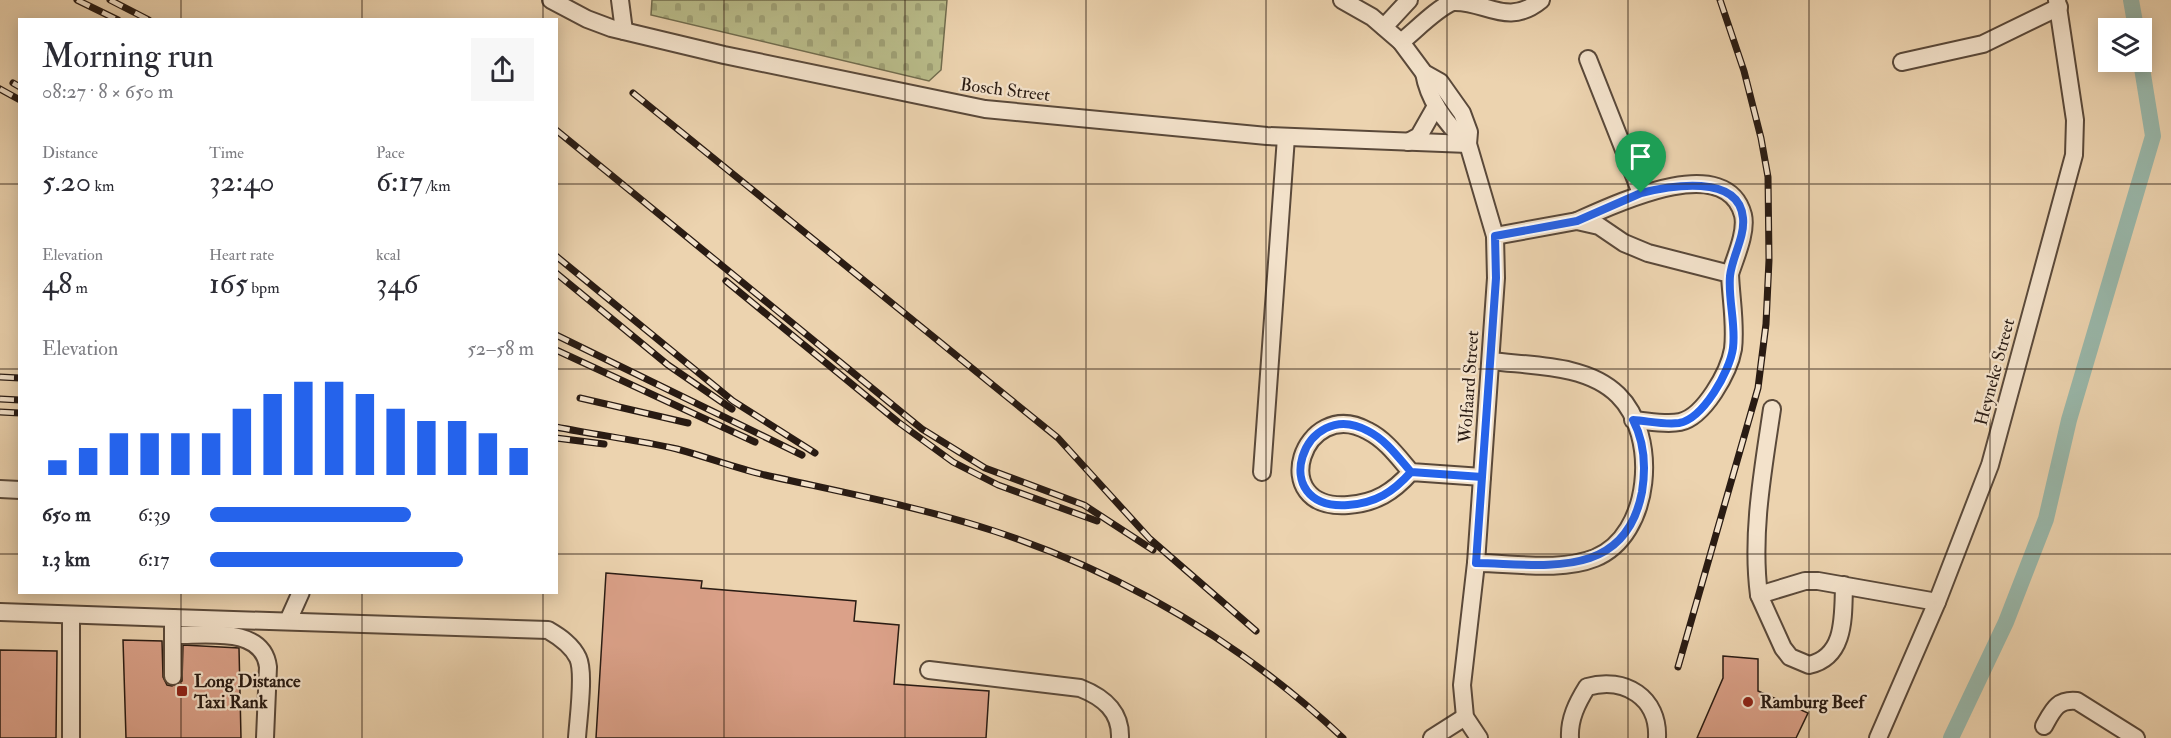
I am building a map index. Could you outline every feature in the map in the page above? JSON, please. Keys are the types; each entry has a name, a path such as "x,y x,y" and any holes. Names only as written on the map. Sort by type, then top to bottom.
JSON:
{"street":[{"name":"Bosch Street","path":"551,0 587,19 624,31 724,55 985,109 1286,137 1468,144"},
{"path":"620,0 624,31"},
{"name":"Wolfaard Street","path":"1342,0 1384,27 1401,42 1424,73 1440,82 1462,112 1468,132 1468,144 1495,236 1491,361 1476,563 1462,685 1465,717 1479,738"},
{"path":"1384,27 1409,0"},
{"path":"1401,42 1451,2 1463,0 1502,10 1524,12 1541,0"},
{"path":"1902,62 1983,45 2058,3"},
{"name":"Heyneke Street","path":"1878,738 1937,602 1990,465 2074,154 2076,128 2058,3"},
{"path":"1588,59 1641,193"},
{"name":"Wolfaard Street","path":"1424,73 1427,88 1436,106 1453,130 1468,144"},
{"path":"1408,142 1419,136 1436,106"},
{"path":"1262,472 1286,137"},
{"path":"1495,236 1577,221 1641,193 1696,184 1720,189 1735,199 1744,217 1730,274 1733,350 1724,375 1710,399 1695,417 1679,423 1633,420"},
{"path":"1577,221 1599,226 1624,243 1647,253 1730,274"},
{"path":"1476,563 1566,564 1596,558 1619,541 1639,506 1646,470 1640,434 1618,395 1593,378 1569,371 1491,361"},
{"path":"1772,409 1758,530 1756,568 1759,595 1783,648 1790,657 1809,666 1828,657 1843,629 1844,585"},
{"path":"1411,472 1388,494 1376,500 1338,505 1311,496 1304,486 1299,470 1303,451 1314,435 1329,426 1347,424 1367,429 1383,441 1411,472 1482,477"},
{"path":"0,489 18,490"},
{"path":"1759,595 1805,581 1844,585 1937,602"},
{"path":"288,621 301,594"},
{"path":"0,612 173,626 242,637 257,643 267,658 268,667 265,738"},
{"path":"71,616 71,738"},
{"path":"173,626 288,621 548,630 566,641 579,660 581,693 577,738"},
{"path":"173,626 173,676"},
{"path":"929,670 1080,688 1099,695 1112,709 1121,724 1120,738"},
{"path":"1570,738 1572,717 1578,702 1587,687 1597,684 1625,687 1646,698 1655,716 1657,738"},
{"path":"2044,726 2055,706 2065,700 2077,701 2136,738"},
{"path":"1432,738 1465,717"}],"green space":[{"path":"652,0 947,0 941,70 929,81 651,15"}],"building":[{"path":"606,573 702,581 701,588 856,601 854,621 899,625 894,684 989,691 986,738 596,738"},
{"name":"Long Distance Taxi Rank","path":"123,640 162,641 163,677 167,685 172,686 182,681 183,645 239,648 241,738 126,738"},
{"path":"0,650 57,651 56,738 0,738"},
{"name":"Ramburg Beef","path":"1723,656 1758,659 1758,691 1808,713 1796,738 1697,738 1723,678"}],"waterway":[{"path":"2131,0 2134,18"},
{"path":"1951,738 2006,622 2046,519 2069,420 2153,136 2143,72"}],"railway":[{"path":"77,0 114,18"},
{"path":"110,0 145,18"},
{"path":"1678,667 1758,388 1766,324 1769,260 1768,177 1744,71 1720,0"},
{"path":"13,83 18,86"},
{"path":"0,89 18,99"},
{"path":"633,93 1058,438 1150,539 1256,631"},
{"path":"558,132 922,429 985,468 1084,505 1153,550"},
{"path":"558,258 733,401 815,453"},
{"path":"558,275 668,365 732,409"},
{"path":"726,281 898,422 953,462 998,485 1097,521"},
{"path":"558,336 802,455"},
{"path":"558,351 755,442"},
{"path":"0,377 18,378"},
{"path":"580,398 688,423"},
{"path":"0,399 18,400"},
{"path":"0,412 18,413"},
{"path":"558,427 677,449 754,472 938,515 1042,548 1135,590 1223,642 1264,672 1343,738"},
{"path":"558,438 604,444"}],"place":[{"name":"Long Distance Taxi Rank","path":"182,691"},
{"name":"Ramburg Beef","path":"1748,702"}],"route":[{"path":"1641,193 1577,221 1495,236 1496,278 1482,477 1411,472 1388,494 1359,504 1338,505 1326,503 1311,496 1304,486 1299,470 1303,451 1314,435 1329,426 1347,424 1367,429 1383,441 1411,472 1482,477 1476,563 1566,564 1596,558 1619,541 1639,506 1646,470 1640,434 1633,420 1679,423 1695,417 1710,399 1724,375 1733,350 1730,274 1744,217 1735,199 1720,189 1696,184 1641,193"}]}
